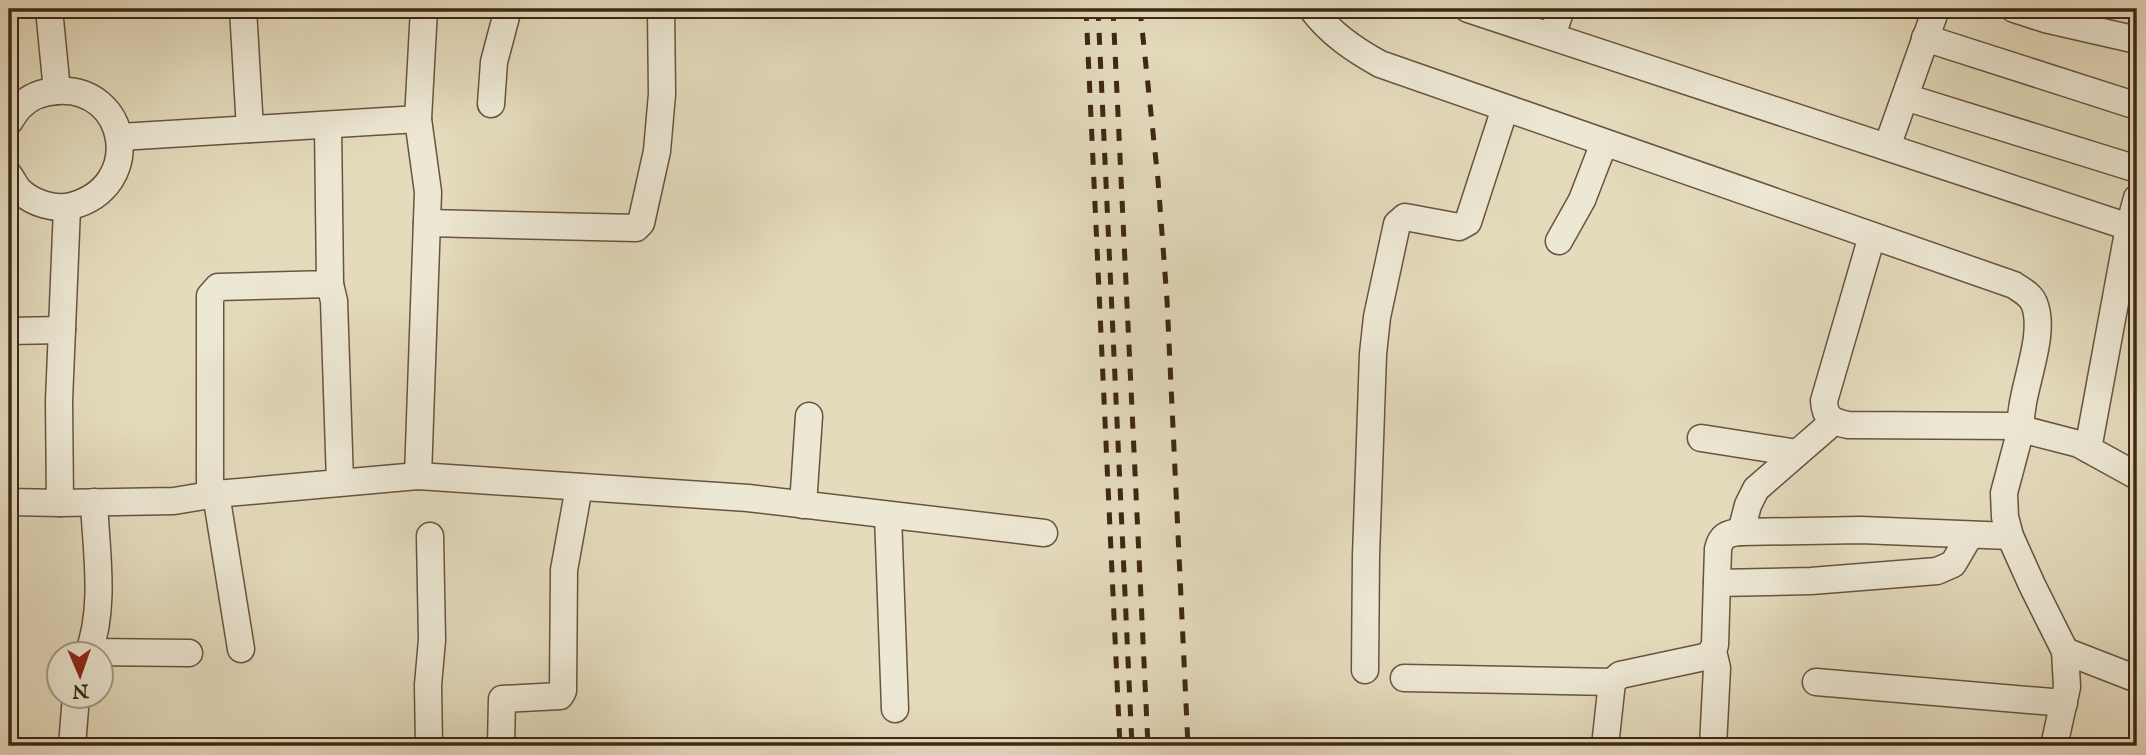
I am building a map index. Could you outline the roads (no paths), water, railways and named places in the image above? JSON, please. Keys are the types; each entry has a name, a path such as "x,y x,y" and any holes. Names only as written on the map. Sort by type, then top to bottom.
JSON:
{"street":[{"path":"49,9 57,91"},
{"path":"243,9 250,130"},
{"path":"418,476 428,192 418,120 424,9"},
{"path":"491,104 494,62 508,9"},
{"path":"427,223 636,228 641,223 657,151 662,94 661,9"},
{"path":"1312,9 1324,25 1354,50 1380,64 2014,285 2028,294 2034,304 2037,331 2021,427 2004,493 2005,517 2010,536 2065,651 2067,678 2054,746"},
{"path":"1552,36 1561,9"},
{"path":"1887,147 1936,9"},
{"path":"2014,9 2045,19 2137,40"},
{"path":"1485,11 1552,36 2129,227"},
{"path":"1925,38 2137,106"},
{"path":"9,122 22,104 44,92 68,90 92,98 110,114 120,137 119,162 109,184 90,201 67,208 42,205 21,192 9,175"},
{"path":"1905,97 2137,169"},
{"path":"1365,670 1373,354 1377,317 1397,223 1405,217 1459,227 1468,222 1505,108"},
{"path":"120,137 418,120"},
{"path":"328,125 330,284 334,301 340,482"},
{"path":"1559,242 1581,200 1604,143"},
{"path":"2088,449 2129,227 2137,198"},
{"path":"60,503 59,401 67,208"},
{"path":"1872,236 1824,401 1828,417 1833,422 1848,425 2021,427 2079,444 2137,476"},
{"path":"241,649 213,494 210,296 218,287 330,284"},
{"path":"9,331 62,330"},
{"path":"803,505 809,416"},
{"path":"1741,532 1748,505 1756,489 1833,422"},
{"path":"1701,438 1797,453"},
{"path":"9,502 174,500 213,494 418,476 748,498 1044,533"},
{"path":"501,746 502,699 560,696 563,691 564,570 579,487"},
{"path":"92,640 97,593 94,502"},
{"path":"888,515 895,709"},
{"path":"1404,678 1612,682 1620,675 1709,656 1715,645 1720,540 1725,535 1741,532 1861,530 2010,536"},
{"path":"1717,583 1811,581 1937,571 1953,564 1970,535"},
{"path":"429,746 428,685 432,640 430,536"},
{"path":"1713,651 1717,668 1713,746"},
{"path":"2065,651 2137,679"},
{"path":"116,652 189,653"},
{"path":"1605,746 1612,682"},
{"path":"1816,682 2064,703"},
{"path":"72,746 75,710"}],"railway":[{"path":"1086,9 1120,746"},
{"path":"1098,9 1132,746"},
{"path":"1113,9 1148,746"},
{"path":"1140,9 1158,180 1167,300 1188,746"}]}
